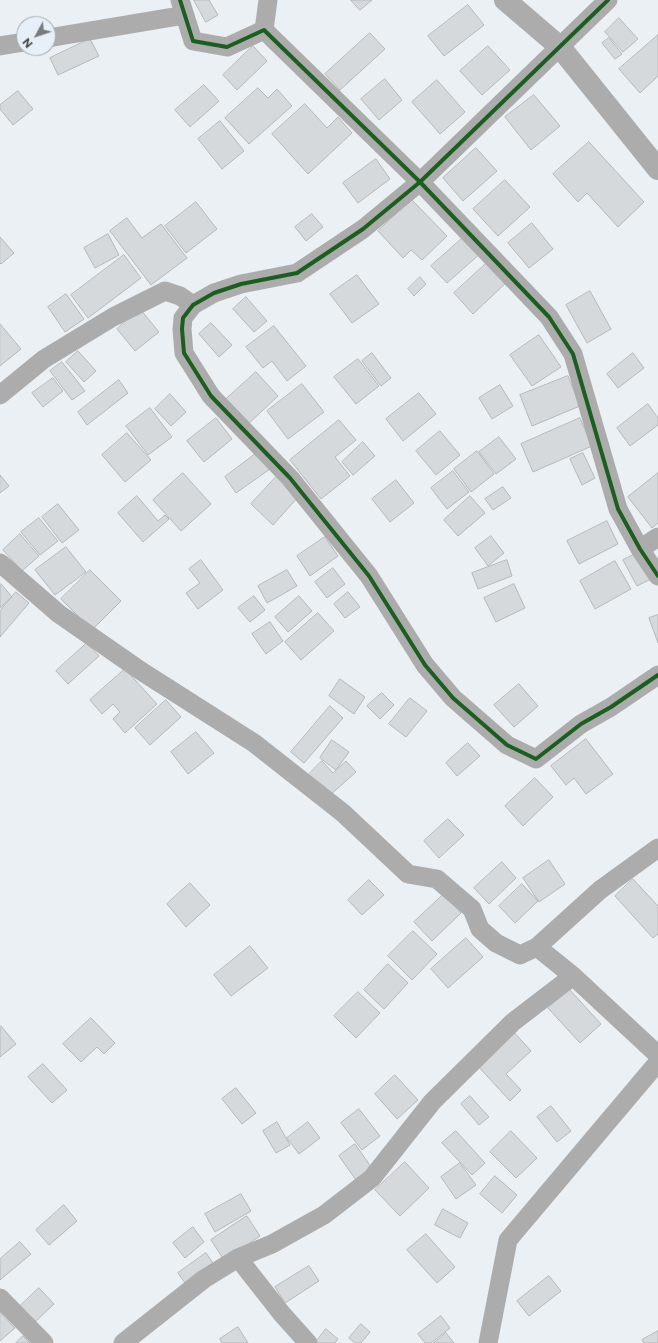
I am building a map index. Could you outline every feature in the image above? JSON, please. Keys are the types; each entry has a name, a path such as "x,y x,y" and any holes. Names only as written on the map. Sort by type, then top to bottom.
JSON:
{"street":[{"path":"264,30 268,0"},
{"path":"505,0 560,48 658,169"},
{"path":"608,0 420,182 363,229 297,273 234,286 214,293 193,305 183,318 182,329 184,353 211,396 290,478 369,576 425,665 453,698 507,745 536,759 581,724 611,707 658,674"},
{"path":"56,36 183,8 193,41 227,47 264,30"},
{"path":"264,30 420,182 549,317 573,354 618,509 640,549 658,576"},
{"path":"0,46 16,43"},
{"path":"0,395 44,359 113,317 164,291 180,296 193,305"},
{"path":"640,549 658,536"},
{"path":"0,563 59,614 141,672 254,743 343,813 408,874 437,879 472,909 480,929 496,943 520,954 536,947 600,890 658,848"},
{"path":"536,947 573,976 658,1055"},
{"path":"123,1343 204,1279 238,1258 272,1244 324,1215 372,1178 432,1102 513,1022 573,976"},
{"path":"488,1343 508,1240 658,1062"},
{"path":"238,1258 308,1343"},
{"path":"0,1298 44,1343"}],"building":[{"path":"194,0 209,0 218,15 206,22"},
{"path":"351,0 372,0 360,10"},
{"path":"468,5 484,25 444,56 428,36"},
{"path":"619,18 638,39 623,52 605,32"},
{"path":"370,33 385,49 340,90 325,74"},
{"path":"658,35 658,76 640,93 619,69"},
{"path":"609,38 622,54 615,59 602,43"},
{"path":"90,39 99,56 58,75 50,58"},
{"path":"253,46 267,61 237,90 223,75"},
{"path":"488,46 510,70 482,95 460,71"},
{"path":"385,79 402,100 379,120 361,99"},
{"path":"437,80 465,112 440,134 412,102"},
{"path":"204,85 219,101 190,127 175,110"},
{"path":"258,88 268,98 277,89 292,106 249,144 225,118"},
{"path":"18,91 33,109 13,125 0,109 0,105"},
{"path":"534,95 560,126 531,150 505,117"},
{"path":"305,104 327,128 338,117 352,133 308,174 272,134"},
{"path":"220,121 244,151 222,169 198,139"},
{"path":"589,142 644,202 618,227 587,193 578,202 553,174"},
{"path":"476,148 497,171 463,201 443,178"},
{"path":"376,159 390,179 358,203 343,183"},
{"path":"505,180 530,207 498,236 473,209"},
{"path":"412,200 447,236 422,260 411,250 403,258 378,231"},
{"path":"196,202 217,229 186,253 165,226"},
{"path":"312,214 323,227 306,241 295,227"},
{"path":"127,218 142,238 161,224 187,258 151,285 110,231"},
{"path":"532,223 553,249 529,268 508,243"},
{"path":"108,234 119,255 95,268 84,248"},
{"path":"466,235 482,252 447,283 431,266"},
{"path":"0,237 14,253 1,264 0,263"},
{"path":"124,255 141,278 88,318 71,295"},
{"path":"489,261 507,282 473,314 454,293"},
{"path":"357,275 379,304 352,323 330,294"},
{"path":"420,277 426,284 414,296 408,289"},
{"path":"590,291 611,329 587,343 566,305"},
{"path":"66,294 84,319 65,332 48,307"},
{"path":"246,297 267,321 254,332 233,309"},
{"path":"140,309 159,332 135,351 117,329"},
{"path":"211,323 232,345 219,357 199,334"},
{"path":"0,324 21,349 0,366"},
{"path":"274,326 306,366 287,381 272,361 263,368 246,347"},
{"path":"539,335 561,367 532,386 510,355"},
{"path":"78,351 96,371 84,382 66,362"},
{"path":"372,353 391,378 381,386 362,361"},
{"path":"633,353 644,368 618,388 607,374"},
{"path":"358,359 379,386 356,404 334,377"},
{"path":"62,362 85,391 72,400 50,371"},
{"path":"256,372 278,396 246,426 224,401"},
{"path":"568,376 580,406 532,426 520,395"},
{"path":"53,378 63,391 43,407 32,393"},
{"path":"119,380 128,393 87,425 78,412"},
{"path":"302,384 324,412 288,439 267,411"},
{"path":"500,385 513,406 492,419 479,398"},
{"path":"419,393 436,414 403,441 386,419"},
{"path":"170,394 186,412 171,426 155,409"},
{"path":"648,404 658,418 658,425 630,446 617,428"},
{"path":"150,408 172,437 148,455 126,426"},
{"path":"216,418 232,439 204,462 187,441"},
{"path":"580,418 592,446 533,472 521,444"},
{"path":"339,420 356,440 335,457 350,476 321,499 290,460"},
{"path":"440,431 460,455 436,475 416,451"},
{"path":"127,433 151,460 125,482 102,455"},
{"path":"499,437 516,459 496,474 479,452"},
{"path":"363,442 375,456 353,475 342,462"},
{"path":"477,451 494,474 471,492 454,469"},
{"path":"258,452 270,469 236,493 225,477"},
{"path":"583,453 595,478 582,485 570,459"},
{"path":"453,471 469,492 447,509 431,488"},
{"path":"183,473 211,504 181,531 153,500"},
{"path":"658,473 658,523 652,528 628,497"},
{"path":"0,475 9,486 0,493"},
{"path":"277,476 299,496 273,525 251,504"},
{"path":"396,480 414,503 390,522 372,499"},
{"path":"503,487 511,498 493,510 485,499"},
{"path":"137,496 158,521 165,515 169,519 143,542 118,513"},
{"path":"470,496 485,513 458,536 444,520"},
{"path":"58,504 79,530 62,543 42,517"},
{"path":"39,518 58,541 40,555 21,532"},
{"path":"607,521 618,544 579,564 567,541"},
{"path":"20,534 39,556 22,571 3,550"},
{"path":"491,536 504,553 488,566 475,548"},
{"path":"325,537 338,556 310,576 297,556"},
{"path":"66,547 86,572 55,595 35,570"},
{"path":"637,553 651,579 637,586 623,560"},
{"path":"201,560 223,590 198,609 186,593 200,583 189,569"},
{"path":"507,560 512,576 478,589 472,573"},
{"path":"615,561 631,589 595,609 580,581"},
{"path":"333,568 345,584 327,598 315,582"},
{"path":"90,570 121,601 92,630 61,599"},
{"path":"287,570 297,586 267,603 258,586"},
{"path":"1,584 12,597 0,608 0,585"},
{"path":"514,584 525,608 496,622 484,598"},
{"path":"16,592 29,603 0,637 0,611"},
{"path":"348,592 360,607 345,618 334,604"},
{"path":"254,596 265,610 250,622 238,608"},
{"path":"299,596 312,611 288,632 275,617"},
{"path":"318,613 334,631 301,660 285,642"},
{"path":"658,615 658,643 649,618"},
{"path":"270,622 283,641 266,654 252,634"},
{"path":"87,643 99,656 68,684 56,671"},
{"path":"125,669 157,704 125,733 113,719 120,712 113,704 102,714 90,700"},
{"path":"340,679 365,697 354,714 329,696"},
{"path":"519,684 538,706 514,727 494,705"},
{"path":"382,693 394,705 380,719 367,706"},
{"path":"410,698 427,711 406,737 389,724"},
{"path":"166,700 181,717 150,745 135,728"},
{"path":"330,706 343,718 304,763 291,752"},
{"path":"196,732 214,753 188,774 171,752"},
{"path":"586,739 613,774 586,794 574,778 566,785 551,766"},
{"path":"332,740 349,752 336,770 320,758"},
{"path":"468,743 480,756 457,776 446,763"},
{"path":"322,761 333,773 346,761 356,772 328,797 308,775"},
{"path":"535,778 553,797 523,826 505,806"},
{"path":"448,819 464,835 439,858 424,841"},
{"path":"549,860 565,884 539,902 523,878"},
{"path":"502,862 516,878 489,904 474,888"},
{"path":"633,879 658,906 658,934 653,938 615,896"},
{"path":"369,880 384,895 362,915 348,900"},
{"path":"190,883 210,905 186,927 167,904"},
{"path":"522,884 538,901 515,923 499,906"},
{"path":"444,894 461,913 432,941 414,922"},
{"path":"413,931 437,954 412,980 388,956"},
{"path":"466,938 483,957 448,988 431,969"},
{"path":"250,946 268,968 231,996 214,975"},
{"path":"388,964 408,983 384,1009 364,990"},
{"path":"569,989 601,1024 580,1043 548,1008"},
{"path":"358,992 380,1013 356,1038 334,1016"},
{"path":"91,1018 115,1043 104,1054 97,1047 81,1062 63,1044"},
{"path":"1,1026 16,1044 0,1057 0,1027"},
{"path":"512,1030 531,1051 506,1074 521,1090 510,1101 476,1064"},
{"path":"43,1064 67,1090 52,1103 28,1077"},
{"path":"395,1075 418,1100 397,1119 375,1094"},
{"path":"236,1088 256,1113 242,1124 222,1099"},
{"path":"470,1096 489,1117 479,1125 461,1104"},
{"path":"551,1106 571,1131 557,1142 537,1117"},
{"path":"359,1109 380,1136 362,1150 341,1123"},
{"path":"277,1122 290,1145 276,1153 263,1131"},
{"path":"308,1122 320,1138 299,1154 287,1138"},
{"path":"456,1131 485,1163 472,1175 442,1143"},
{"path":"511,1131 537,1158 516,1178 490,1152"},
{"path":"355,1144 372,1168 356,1180 339,1156"},
{"path":"405,1162 429,1188 400,1216 375,1190"},
{"path":"460,1163 476,1185 456,1199 441,1177"},
{"path":"495,1176 517,1195 502,1213 480,1194"},
{"path":"241,1194 251,1211 215,1232 205,1214"},
{"path":"64,1205 77,1221 49,1245 36,1230"},
{"path":"443,1209 468,1223 460,1238 435,1225"},
{"path":"247,1216 260,1236 224,1260 211,1240"},
{"path":"193,1227 204,1242 185,1258 173,1243"},
{"path":"426,1234 455,1267 437,1283 407,1250"},
{"path":"20,1242 31,1254 0,1280 0,1259"},
{"path":"206,1253 213,1263 185,1283 178,1273"},
{"path":"309,1266 319,1281 285,1303 275,1287"},
{"path":"549,1276 561,1291 529,1316 517,1301"},
{"path":"39,1288 54,1304 33,1324 18,1308"},
{"path":"0,1312 15,1328 0,1341"},
{"path":"441,1316 450,1328 431,1343 425,1343 418,1334"},
{"path":"361,1324 370,1332 361,1343 355,1343 349,1338"},
{"path":"238,1327 248,1343 222,1343 220,1339"},
{"path":"326,1329 338,1339 335,1343 315,1343"},
{"path":"658,1331 658,1343 644,1343 642,1340"},
{"path":"446,1333 454,1343 434,1343"},
{"path":"23,1336 30,1343 16,1343"}],"cycle path":[{"path":"180,0 193,41 227,47 264,30 420,182 549,317 573,354 618,509 640,549 658,576"},
{"path":"608,0 420,182 363,229 297,273 241,284 214,293 193,305 183,318 182,329 184,353 211,396 290,478 369,576 425,665 453,698 507,745 536,759 581,724 611,707 658,675"}]}
